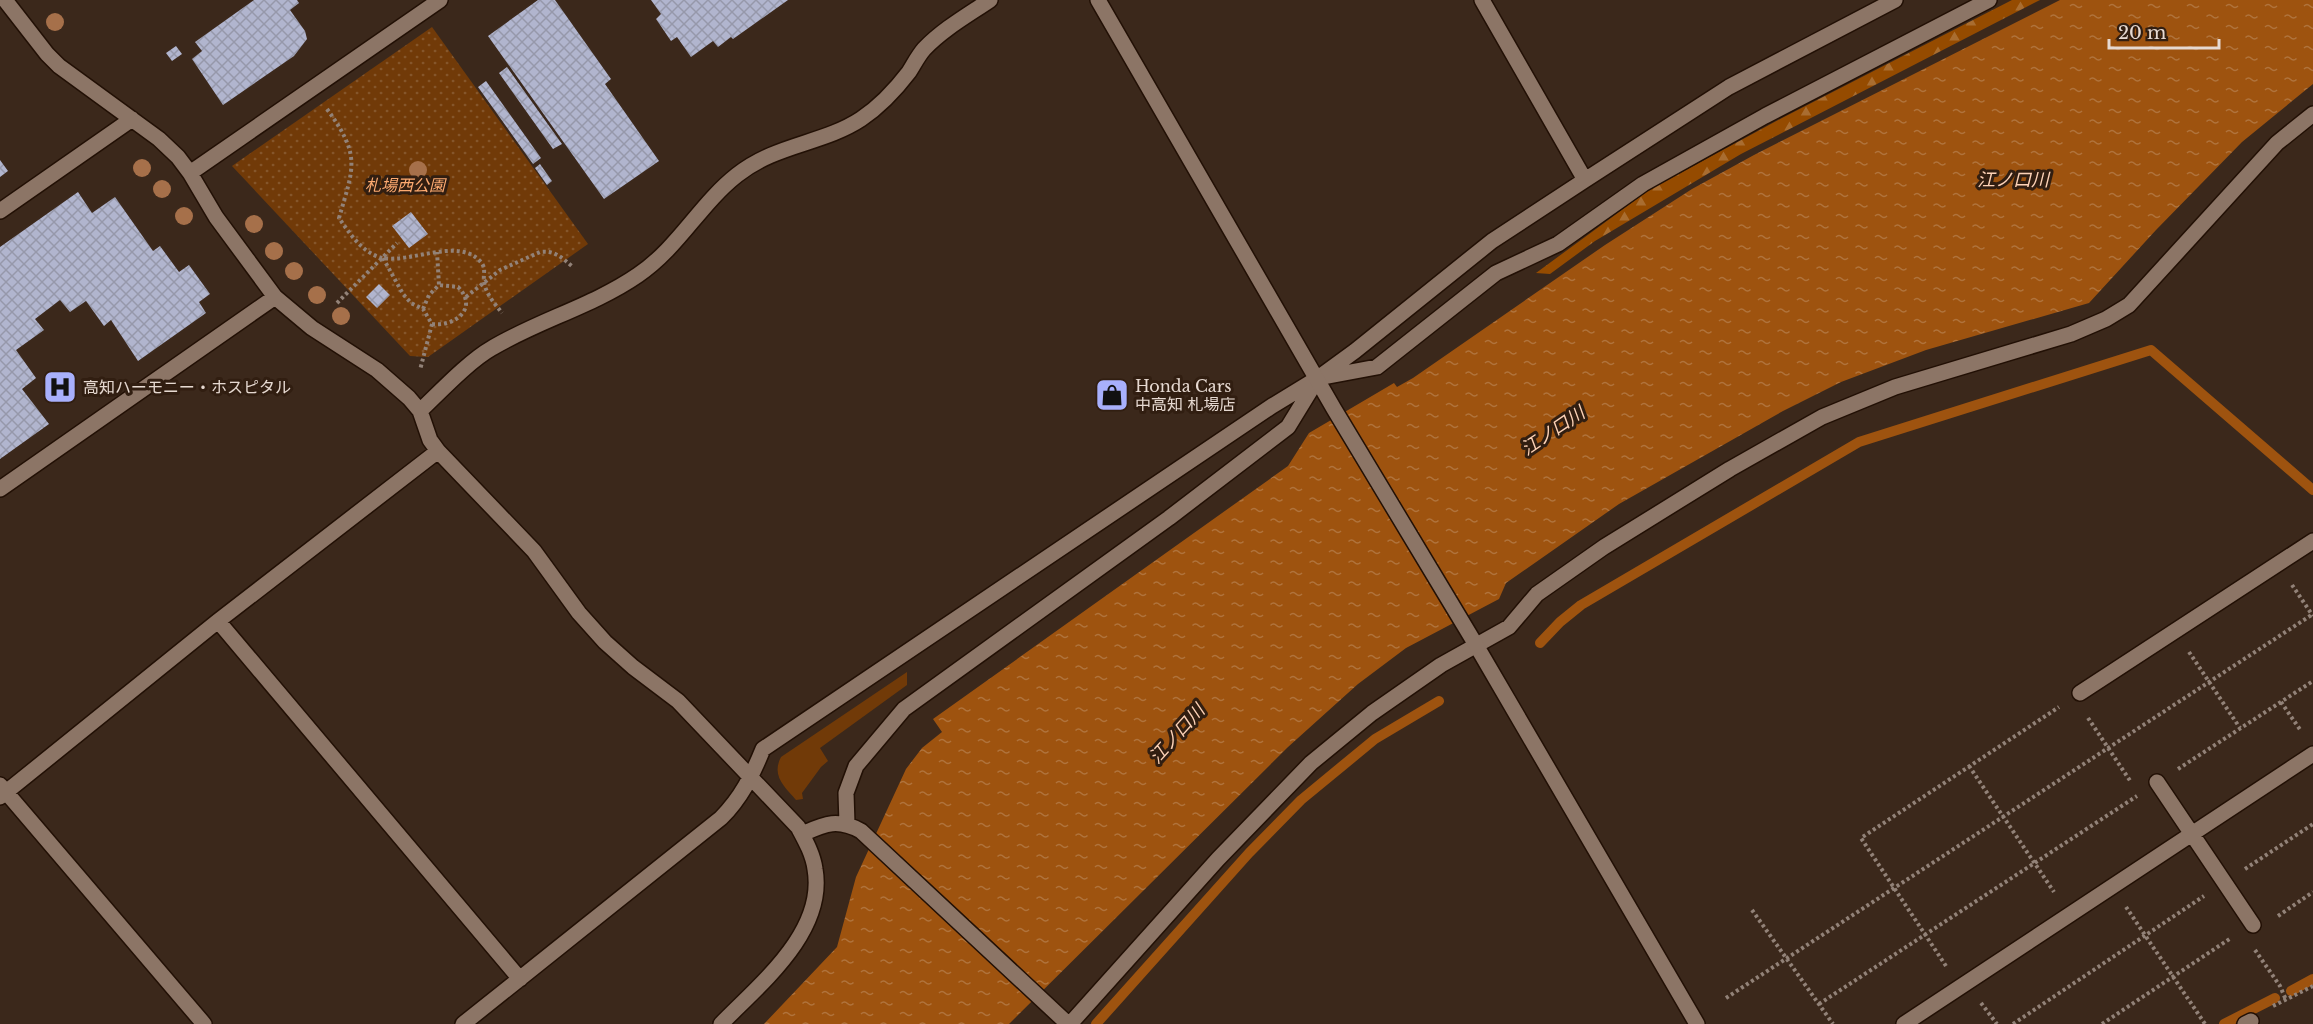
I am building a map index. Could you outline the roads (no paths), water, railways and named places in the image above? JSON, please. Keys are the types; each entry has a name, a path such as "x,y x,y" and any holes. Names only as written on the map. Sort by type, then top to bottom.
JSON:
{"street":[{"path":"5,0 59,66 172,151 190,173 216,217 275,297 312,328 377,370 420,411 430,440 438,452 534,551 591,628 633,667 678,701 751,779 789,815 802,834 815,868 817,884 813,910 784,959 721,1024"},
{"path":"190,173 440,0"},
{"path":"420,411 490,349 544,321 597,300 638,275 668,250 718,193 752,164 787,147 841,130 860,120 893,91 923,50 941,33 990,0"},
{"path":"1098,0 1334,409 1465,626 1697,1024"},
{"path":"1482,0 1585,180"},
{"path":"463,1024 721,818 742,794 751,779 763,749 1262,413 1318,378 1492,241 1729,87 1895,0"},
{"path":"847,824 846,793 856,766 904,709 1169,518 1288,427 1318,378 1377,367 1496,273 1558,244 1643,184 1765,116 1989,0"},
{"path":"802,834 826,823 847,824 861,831 1069,1024 1218,859 1311,763 1372,713 1441,665 1509,627 1537,594 1604,547 1730,469 1822,417 1895,387 2071,334 2106,319 2129,305 2277,142 2313,114"},
{"path":"0,211 132,119"},
{"path":"0,489 275,297"},
{"path":"204,1024 2,791 438,452"},
{"path":"2077,695 2277,562 2313,541"},
{"path":"218,621 520,979"},
{"path":"1904,1024 2313,754"},
{"path":"2157,783 2253,926"}],"water":[{"name":"江ノ口川","path":"2060,0 2313,0 2313,84 2242,142 2089,303 1926,350 1841,382 1783,411 1619,504 1506,583 1499,599 1406,648 1358,684 1288,747 1009,1024 764,1024 837,947 856,877 906,769 922,748 942,732 933,719 1288,466 1309,433 1394,383 1397,387 1413,378 1605,245 1692,189 1754,155"}],"waterway":[{"path":"1540,643 1560,622 1581,605 1859,442 2151,350 2313,490"},
{"path":"1096,1024 1249,853 1301,800 1375,739 1439,701"},
{"path":"2291,991 2313,979"},
{"path":"2224,1024 2275,998"}],"place":[{"name":"高知ハーモニー・ホスピタル","path":"60,387"},
{"name":"Honda Cars 中高知 札場店","path":"1112,395"}],"park label":[{"name":"札場西公園","path":"405,185"}]}
